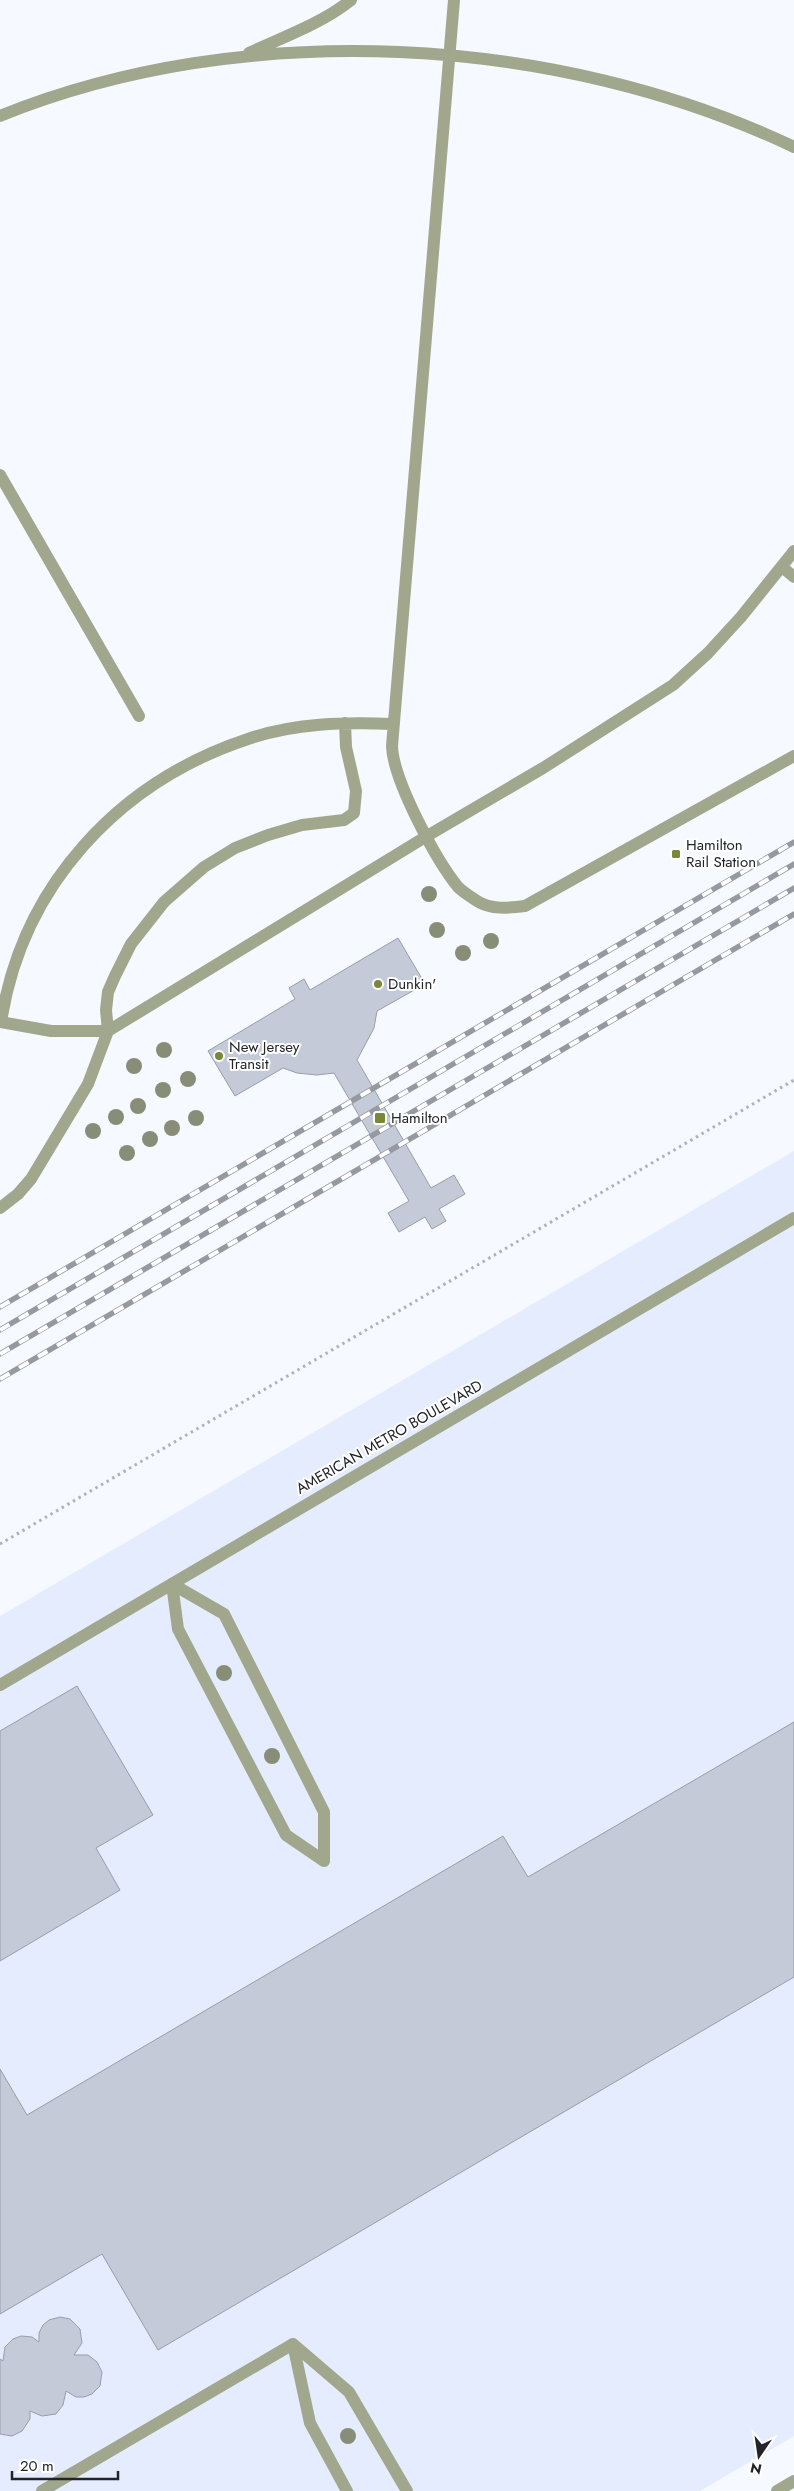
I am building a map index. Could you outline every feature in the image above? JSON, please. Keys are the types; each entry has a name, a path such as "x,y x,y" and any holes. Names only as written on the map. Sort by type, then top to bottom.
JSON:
{"street":[{"path":"238,59 339,10 351,0"},
{"path":"454,0 393,724 392,746 396,772 427,836 459,888 478,902 501,908 525,906 794,756"},
{"path":"0,116 78,90 131,76 290,52 343,50 450,56 536,66 618,84 692,106 760,130 794,147"},
{"path":"0,475 140,716"},
{"path":"393,724 345,723 296,728 248,738 181,767 121,808 86,842 43,901 13,967 6,990 0,1022 51,1031 108,1031 542,768 674,685 708,653 794,551"},
{"path":"782,567 794,577"},
{"path":"0,1208 18,1194 36,1170 88,1084 108,1031 106,1010 108,992 122,960 141,930 176,890 204,867 251,841 302,825 344,820 354,813 356,790 348,756 345,723"},
{"name":"AMERICAN METRO BOULEVARD","path":"0,1685 794,1218"},
{"path":"172,1584 224,1614 324,1812 324,1861 286,1836 178,1629 172,1584"},
{"path":"42,2491 293,2344"},
{"path":"293,2344 310,2423 347,2491"},
{"path":"293,2344 349,2392 407,2491"},
{"path":"777,2491 794,2481"}],"path":[{"path":"0,1544 794,1080"}],"shaded area":[{"path":"794,1151 794,2436 700,2491 0,2491 0,1616"}],"building":[{"name":"Hamilton","path":"398,938 425,984 377,1011 374,1028 357,1060 431,1188 454,1175 465,1194 439,1209 446,1221 432,1229 425,1217 399,1232 388,1213 409,1201 334,1073 317,1075 297,1073 283,1068 235,1096 208,1051 295,999 289,988 304,979 310,990"},
{"path":"77,1686 153,1815 96,1848 120,1890 0,1961 0,1731"},
{"path":"794,1722 794,1977 158,2350 102,2254 0,2314 0,2069 27,2115 503,1836 528,1877"},
{"path":"60,2317 70,2319 80,2329 82,2343 74,2355 88,2355 97,2362 102,2372 100,2386 92,2394 84,2397 76,2397 66,2391 63,2405 56,2414 42,2416 30,2411 30,2419 22,2431 12,2436 0,2434 0,2359 3,2361 5,2347 13,2339 21,2336 32,2337 39,2342 39,2333 43,2325 49,2320"}],"railway":[{"path":"0,1307 794,842"},
{"path":"0,1330 794,864"},
{"path":"0,1354 794,888"},
{"path":"0,1379 794,914"}],"place":[{"name":"Hamilton Rail Station","path":"676,854"},
{"name":"Dunkin'","path":"378,984"},
{"name":"New Jersey Transit","path":"219,1056"},
{"name":"Hamilton","path":"380,1118"}]}
